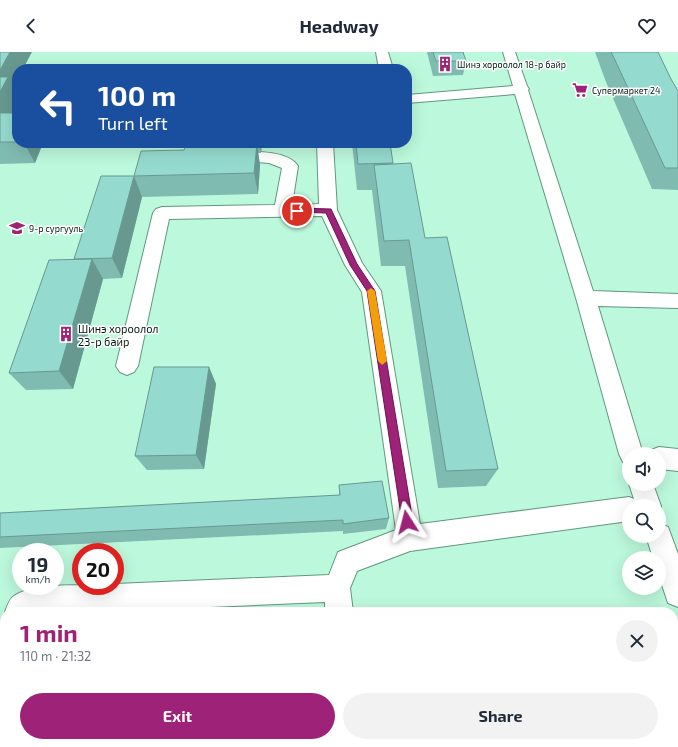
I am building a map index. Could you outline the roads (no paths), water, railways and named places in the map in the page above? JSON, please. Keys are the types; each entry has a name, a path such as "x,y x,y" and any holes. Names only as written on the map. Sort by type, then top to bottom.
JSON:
{"street":[{"path":"382,52 385,64"},
{"path":"510,52 586,298 629,447"},
{"path":"412,98 522,89"},
{"path":"325,148 328,210 354,265 371,291 410,538"},
{"path":"213,155 272,158 282,160 290,166 282,211"},
{"path":"127,366 162,213 328,210"},
{"path":"586,298 678,301"},
{"path":"666,459 678,460"},
{"path":"22,607 33,601 338,600 347,561 410,538 622,510"},
{"path":"661,543 678,593"}],"place":[{"name":"Шинэ хороолол 18-р байр","path":"445,64"},
{"name":"Супермаркет 24","path":"580,90"},
{"name":"9-р сургууль","path":"17,228"},
{"name":"Шинэ хороолол 23-р байр","path":"66,334"}]}
